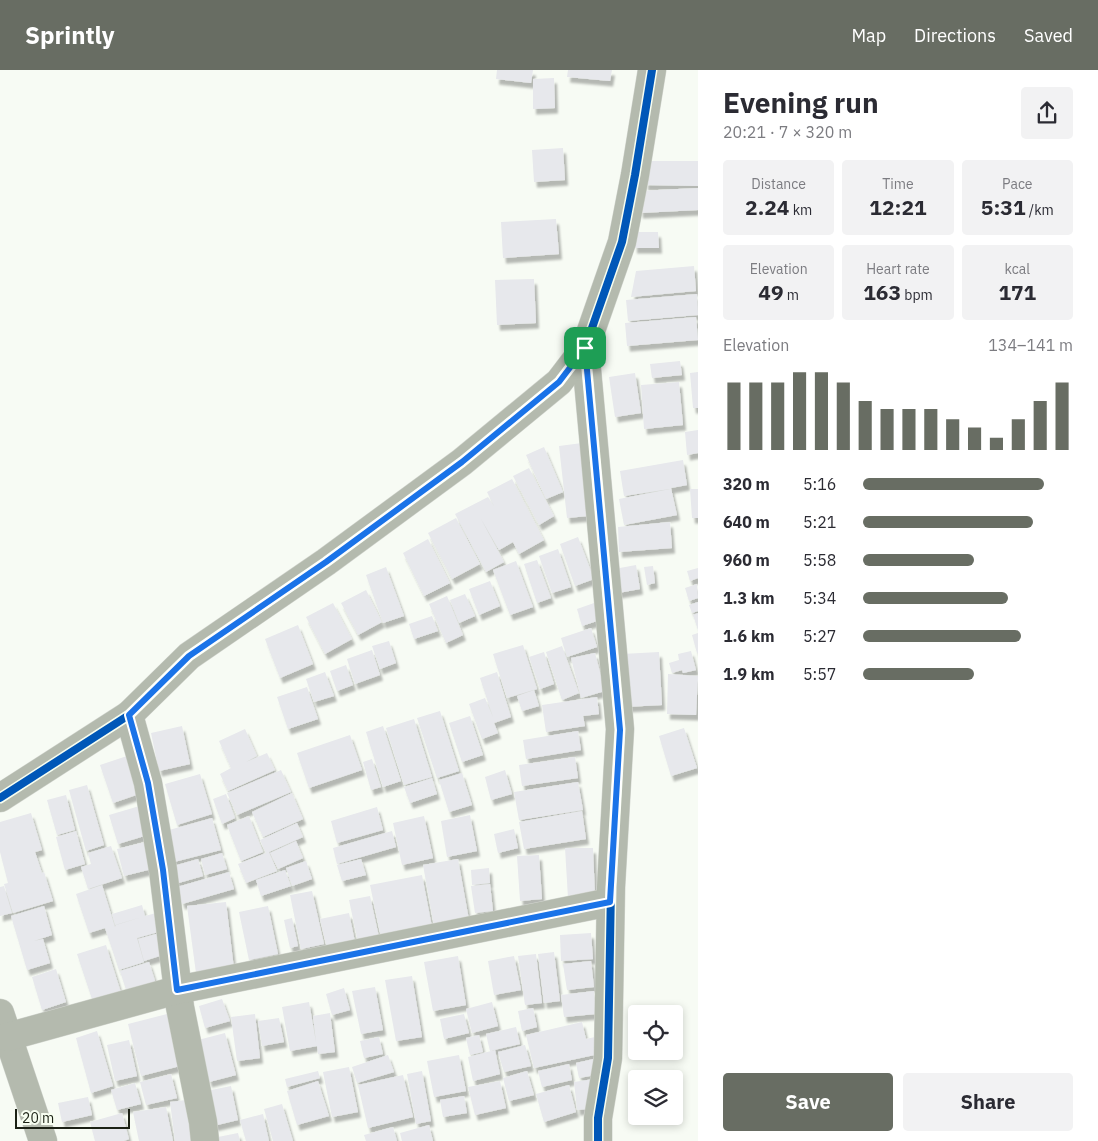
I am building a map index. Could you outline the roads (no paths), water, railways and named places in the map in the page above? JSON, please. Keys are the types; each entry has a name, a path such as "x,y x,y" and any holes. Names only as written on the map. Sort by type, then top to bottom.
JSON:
{"street":[{"path":"0,798 129,715 189,656 326,562 462,462 559,382 585,348 622,242 652,70"},
{"path":"585,348 620,730 610,902 608,1058 598,1118 598,1141"},
{"path":"129,715 150,793 163,870 177,990 205,1141"},
{"path":"43,1141 4,1025 610,902"}]}
